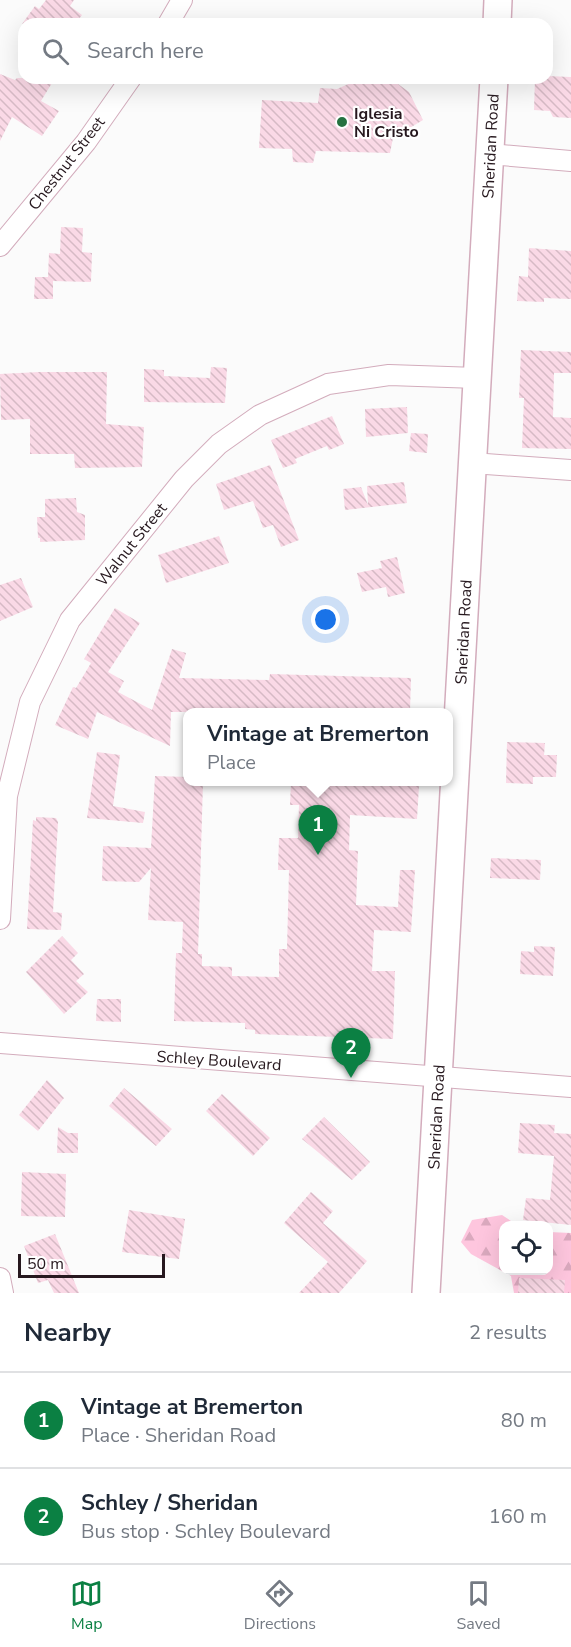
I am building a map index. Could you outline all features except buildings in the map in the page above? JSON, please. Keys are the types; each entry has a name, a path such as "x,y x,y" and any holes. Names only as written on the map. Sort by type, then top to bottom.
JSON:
{"main road":[{"path":"497,18 498,0"},
{"name":"Sheridan Road","path":"426,1293 494,84"}],"street":[{"path":"172,18 182,0"},
{"name":"Chestnut Street","path":"0,246 86,142 126,84"},
{"path":"489,154 571,161"},
{"name":"Walnut Street","path":"0,919 7,796 30,702 70,620 184,479 219,444 260,415 328,384 389,375 477,378"},
{"path":"472,463 571,470"},
{"name":"Schley Boulevard","path":"0,1043 571,1087"},
{"path":"0,1278 3,1293"}],"green space":[{"path":"502,1215 511,1221 499,1221 499,1269 471,1254 461,1242 472,1220"},
{"path":"553,1232 571,1233 571,1293 514,1293 509,1275 553,1275"}],"place":[{"name":"Iglesia Ni Cristo","path":"342,122"},
{"name":"Vintage at Bremerton","path":"318,855"},
{"name":"Schley / Sheridan","path":"351,1078"}]}
